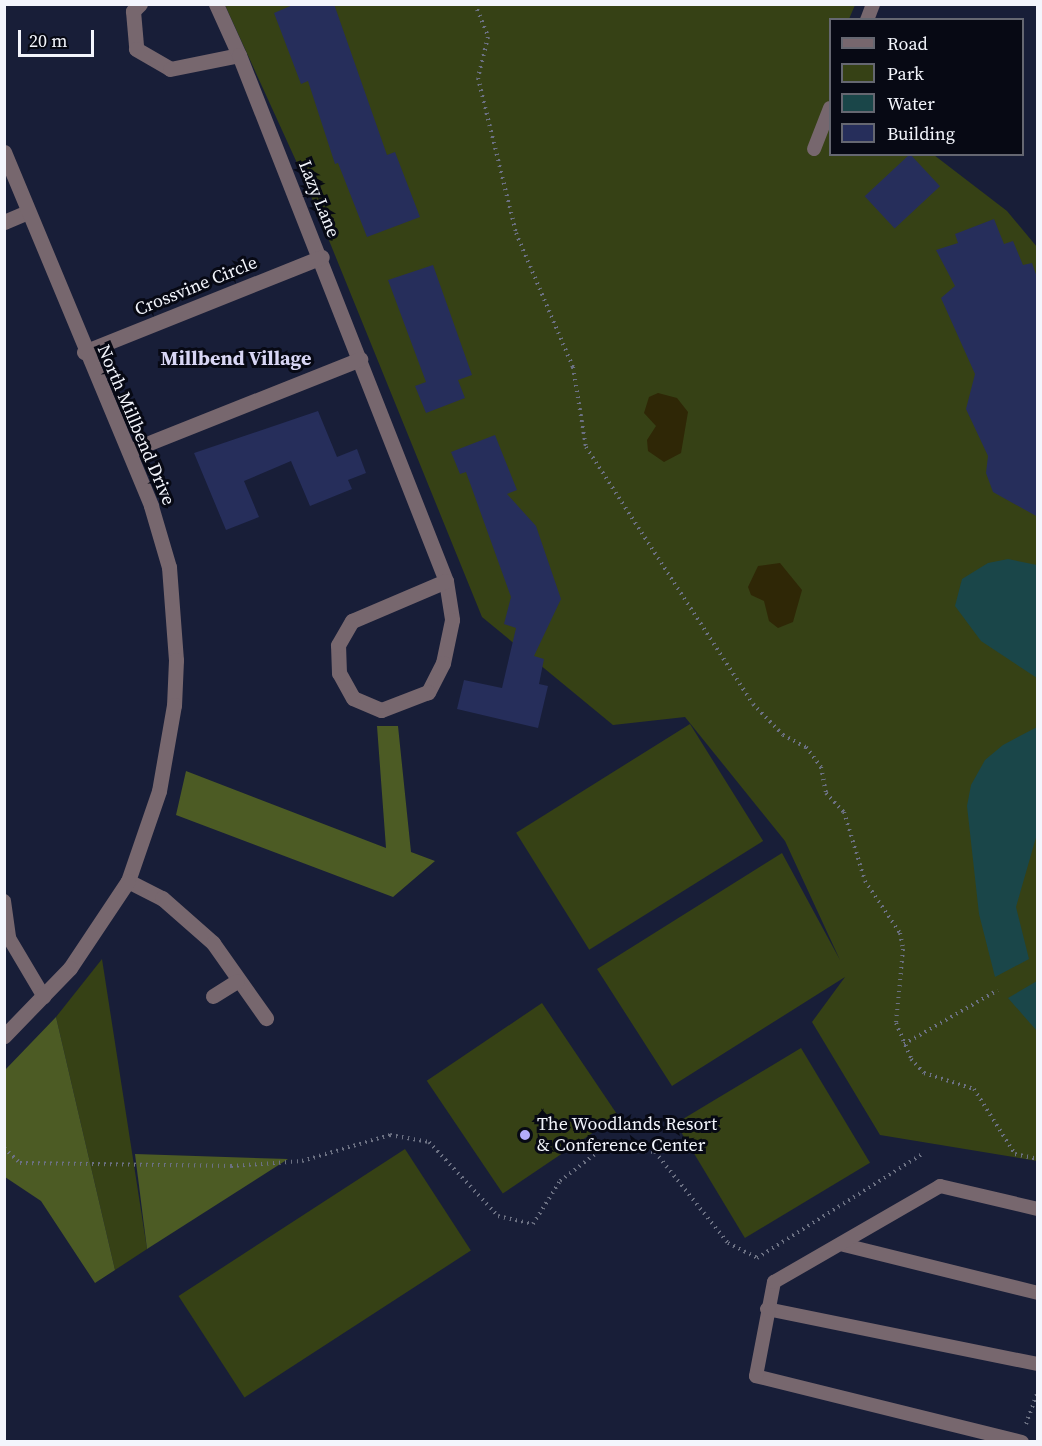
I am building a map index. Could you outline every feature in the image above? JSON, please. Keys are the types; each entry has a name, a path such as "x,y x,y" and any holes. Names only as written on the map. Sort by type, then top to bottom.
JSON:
{"street":[{"path":"140,4 133,12 136,49 170,69 239,55"},
{"name":"Lazy Lane","path":"216,4 322,257 446,581 452,620 443,663 428,692 381,710 353,698 339,673 338,645 352,621 446,581"},
{"name":"North Millbend Drive","path":"4,152 84,352 129,451 169,567 176,660 167,751 128,880 90,942 44,997 4,1036"},
{"path":"4,222 27,213"},
{"name":"Crossvine Circle","path":"84,352 322,257"},
{"path":"129,451 360,358"},
{"path":"128,880 162,898 213,943 237,981 266,1018"},
{"path":"213,996 237,981"}],"lane":[{"path":"814,149 829,113"},
{"path":"4,901 9,938 44,997"},
{"path":"1017,1440 756,1376 774,1282 844,1245 940,1186 1038,1209"},
{"path":"844,1245 1038,1293"},
{"path":"767,1309 1038,1364"}],"path":[{"path":"475,4 488,37 478,78 513,222 573,367 586,447 753,704 783,735 806,747 821,767 826,793 844,812 865,881 900,933 903,950 895,1006 904,1044 924,1073 974,1089 1015,1154 1038,1159"},
{"path":"904,1044 998,990"},
{"path":"4,1148 20,1163 231,1166 302,1161 390,1135 429,1142 498,1216 533,1224 560,1181 603,1148 654,1152 728,1243 757,1258 922,1154"},
{"path":"1017,1440 1026,1424 1038,1391"}],"green space":[{"path":"225,5 855,5 849,18 829,18 829,156 935,156 1007,211 1037,247 1037,1161 880,1135 812,1022 845,977 672,1086 597,969 782,853 840,960 785,841 685,717 613,725 482,617 302,174"},
{"path":"690,724 763,841 589,950 516,833"},
{"path":"377,726 398,726 411,852 435,861 393,897 176,815 186,771 386,848"},
{"path":"102,959 147,1249 115,1270 56,1017"},
{"path":"542,1003 618,1116 503,1193 427,1081"},
{"path":"56,1017 115,1270 95,1283 41,1201 5,1177 5,1070"},
{"path":"801,1048 870,1163 745,1238 676,1123"},
{"path":"405,1149 471,1250 244,1398 179,1296"},
{"path":"135,1154 288,1159 147,1249"}],"sand":[{"path":"658,393 677,398 688,412 681,453 664,462 648,451 647,440 656,426 644,413 649,397"},
{"path":"780,563 802,590 793,622 778,628 769,621 764,601 751,595 748,587 758,566"}],"water":[{"path":"1008,559 1037,565 1037,678 981,641 955,606 962,579 988,563"},
{"path":"1037,727 1037,834 1016,907 1029,959 995,977 979,914 967,806 971,785 985,760 1003,745"},
{"path":"1037,981 1037,1031 1008,998"}],"building":[{"path":"295,4 334,4 387,155 395,152 420,217 367,237 338,163 335,164 308,81 301,84 274,13"},
{"path":"908,156 912,156 940,186 895,228 865,196"},
{"path":"994,219 1004,244 1013,241 1023,265 1032,263 1038,280 1038,517 993,492 986,473 988,456 966,409 975,374 941,298 955,286 936,250 958,243 955,234"},
{"path":"433,265 472,375 458,380 465,398 426,413 415,386 426,382 388,280"},
{"path":"318,411 337,457 357,449 366,473 348,480 352,489 310,506 291,461 244,481 259,517 226,530 194,453"},
{"path":"495,435 517,490 507,494 536,526 561,599 534,656 544,659 539,684 548,686 538,728 457,709 464,680 502,688 516,628 504,624 511,597 466,472 460,474 451,452"}],"place":[{"name":"The Woodlands Resort & Conference Center","path":"525,1135"}],"district":[{"name":"Millbend Village","path":"236,358"}]}
